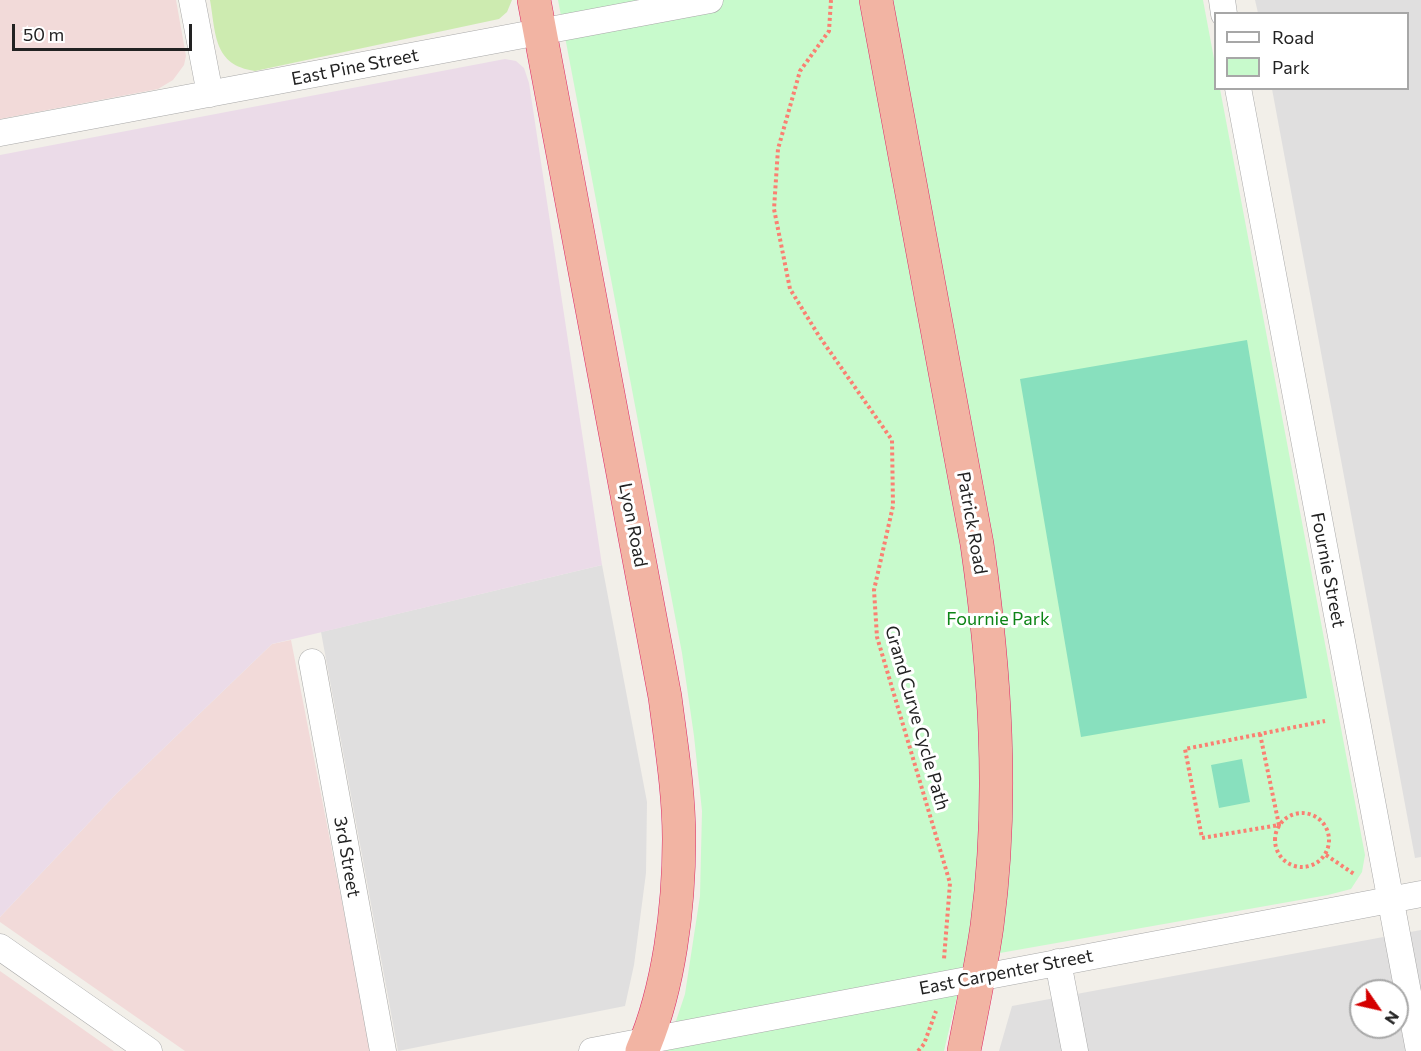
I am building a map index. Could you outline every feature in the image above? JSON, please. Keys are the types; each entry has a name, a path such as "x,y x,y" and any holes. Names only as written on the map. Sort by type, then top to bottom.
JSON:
{"highway":[{"name":"Lyon Road","path":"534,0 663,686 674,767 679,839 674,913 664,984 645,1046"},
{"name":"Patrick Road","path":"876,0 977,544 988,621 994,706 994,850 988,915 964,1051"}],"street":[{"path":"192,0 210,94"},
{"name":"East Pine Street","path":"0,133 710,0"},
{"name":"Fournie Street","path":"1238,90 1419,1051"},
{"name":"3rd Street","path":"312,662 383,1051"},
{"name":"East Carpenter Street","path":"592,1051 645,1046 941,984 1421,894"},
{"path":"0,947 149,1051"},
{"path":"1058,962 1075,1051"}],"path":[{"name":"Grand Curve Cycle Path","path":"831,0 829,31 800,71 778,149 774,209 790,289 819,336 892,440 893,506 874,590 877,637 950,883 941,984 934,1016 924,1044 918,1051"},
{"path":"1280,825 1202,838 1185,749 1325,721"},
{"path":"1260,734 1280,825"},
{"path":"1304,812 1313,814 1327,827 1330,836 1326,855 1313,866 1304,867 1288,863 1277,850 1275,842 1280,825 1294,814 1304,812"},
{"path":"1326,855 1354,874"}],"shaded area":[{"path":"0,0 176,0 186,56 184,65 173,80 158,89 0,119"},
{"path":"1255,0 1421,0 1421,857 1415,858 1272,90 1409,90 1409,12 1258,12"},
{"path":"505,59 516,61 524,68 529,83 602,565 272,644 116,794 0,917 0,155"},
{"path":"602,565 647,802 646,873 634,965 625,1006 398,1051 321,632"},
{"path":"291,640 371,1051 185,1051 0,922 0,917 116,794 272,644"},
{"path":"1421,930 1421,1051 999,1051 1012,1006"},
{"path":"0,971 114,1051 0,1051"}],"green space":[{"path":"210,0 512,0 507,12 499,19 255,71 241,68 224,55 216,36"},
{"name":"Fournie Park","path":"558,0 1203,0 1214,59 1214,90 1220,90 1365,855 1362,872 1351,889 966,959 944,1051 666,1051 685,994 700,896 702,811 682,653"},
{"path":"1247,340 1307,698 1081,737 1020,379"},
{"path":"1242,759 1250,802 1219,808 1211,765"}]}
